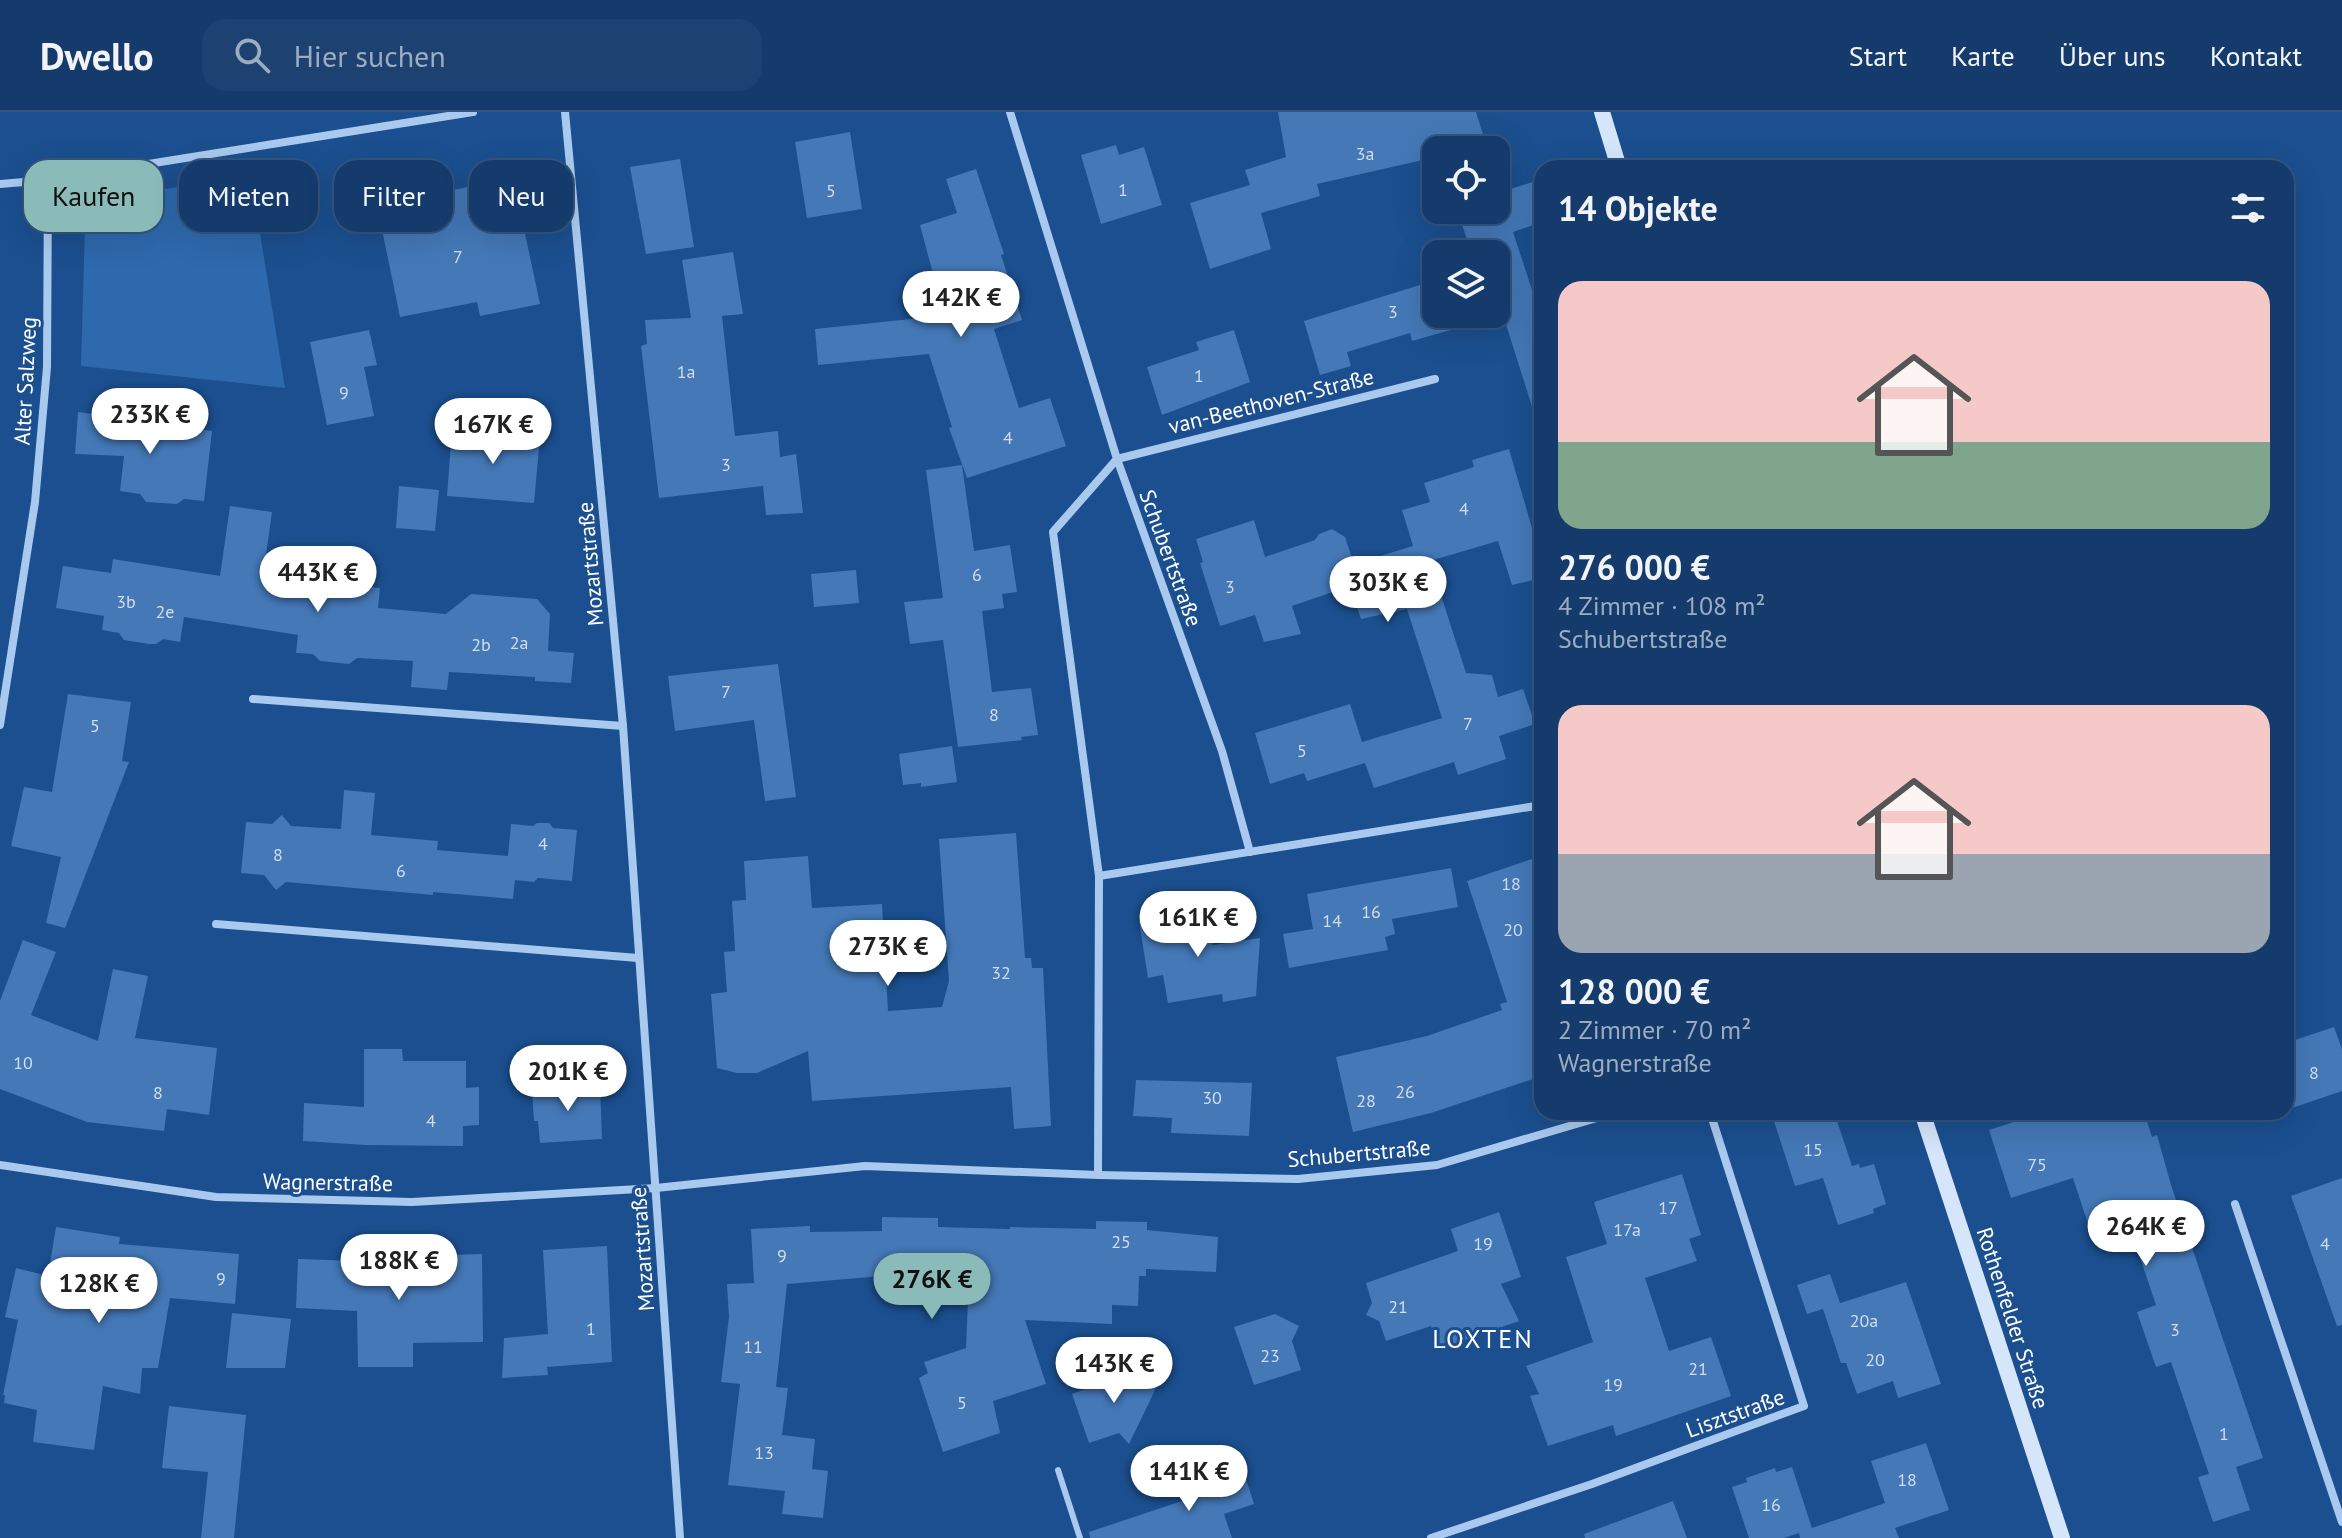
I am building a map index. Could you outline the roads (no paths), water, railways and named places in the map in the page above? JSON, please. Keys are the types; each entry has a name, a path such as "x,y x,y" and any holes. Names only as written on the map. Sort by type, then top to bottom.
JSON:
{"street":[{"path":"163,162 473,112"},
{"name":"Mozartstraße","path":"565,112 623,726 680,1538"},
{"name":"Schubertstraße","path":"1010,112 1117,459 1222,751 1250,852"},
{"path":"1602,112 1617,160"},
{"path":"0,184 24,182"},
{"name":"Alter Salzweg","path":"0,725 37,487 47,367 48,232"},
{"name":"van-Beethoven-Straße","path":"1117,459 1435,379"},
{"path":"1098,1175 1099,876 1053,532 1117,459"},
{"path":"253,699 623,726"},
{"path":"1099,876 1534,806"},
{"path":"216,924 638,958"},
{"name":"Schubertstraße","path":"656,1188 865,1166 1298,1179 1437,1165 1590,1120"},
{"name":"Lisztstraße","path":"1431,1538 1592,1484 1804,1406 1713,1120"},
{"name":"Rothenfelder Straße","path":"1925,1120 2062,1538"},
{"name":"Wagnerstraße","path":"0,1165 216,1197 412,1202 656,1188"},
{"path":"2235,1204 2342,1522"}],"lane":[{"path":"1058,1470 1080,1538"}],"district":[{"name":"LOXTEN","path":"1483,1338"}]}
